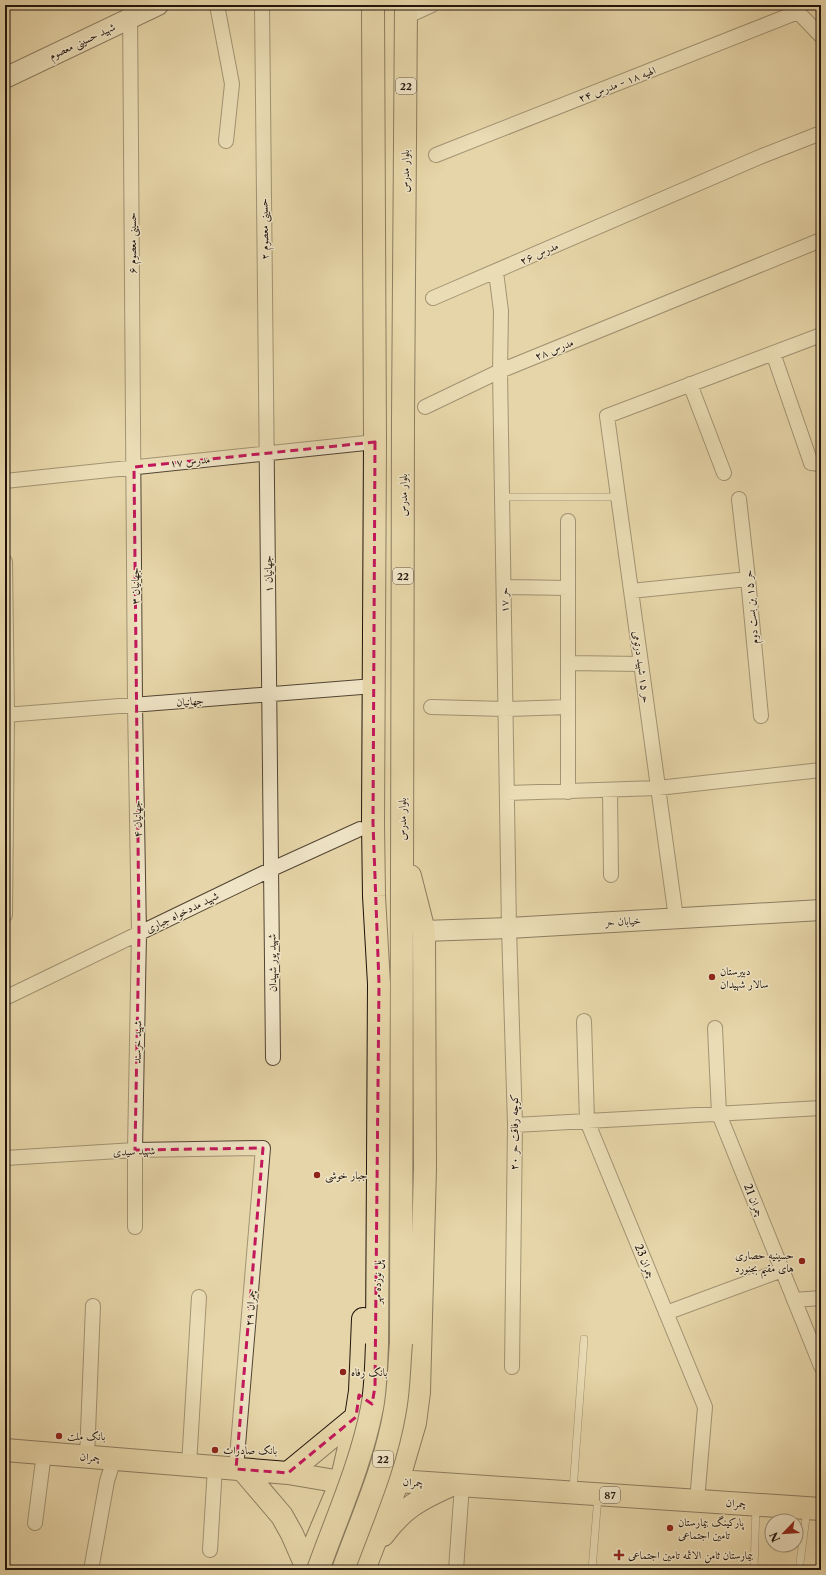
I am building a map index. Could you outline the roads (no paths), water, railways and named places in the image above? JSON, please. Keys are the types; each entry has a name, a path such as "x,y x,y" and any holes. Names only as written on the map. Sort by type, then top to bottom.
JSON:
{"main road":[{"path":"309,1569 314,1545 341,1482 356,1417 360,1391 364,1286 365,984 374,896 375,10"},
{"name":"بلوار مدرس","path":"343,1570 384,1458 395,1412 401,1343 403,419 406,11"},
{"path":"368,1561 398,1481 415,1422 419,1392 425,1168 424,930 402,848"},
{"name":"پل نوزده مهر","path":"309,1569 361,1452 372,1409 375,1387 377,1344 379,984 374,896"},
{"path":"360,1391 378,1408 388,1410 397,1410 406,1406 414,1400 419,1392"},
{"path":"288,1473 356,1417"},
{"name":"چمران","path":"5,1450 288,1473 341,1482 398,1481 814,1508"},
{"path":"231,1468 282,1516 309,1569"},
{"path":"368,1561 392,1523 409,1507 424,1498 458,1485"},
{"path":"314,1545 324,1540 335,1539 345,1541 355,1547 368,1561"}],"street":[{"name":"شهید حسینی معصوم","path":"5,78 130,11 158,5"},
{"path":"217,5 232,84 226,141"},
{"name":"حسینی معصوم ۲","path":"262,5 267,454"},
{"path":"406,11 432,5"},
{"path":"795,9 821,36"},
{"name":"الهیه ۱۸ - مدرس ۲۴","path":"436,155 795,9"},
{"name":"حسینی معصوم ۶","path":"130,11 134,467"},
{"name":"مدرس ۲۶","path":"434,298 762,156 821,133"},
{"name":"مدرس ۲۸","path":"425,408 500,371 821,240"},
{"name":"حر ۱۷","path":"496,272 501,311 500,371 509,928"},
{"path":"724,473 690,384 821,335"},
{"path":"773,353 816,463"},
{"name":"حر ۱۵ شهید درتومی","path":"676,918 607,416 690,384"},
{"name":"مدرس ۱۷","path":"5,481 375,442"},
{"name":"جهانیان ۱","path":"267,454 272,869"},
{"name":"جهانیان ۳","path":"134,467 136,705"},
{"name":"حر ۱۵ بن بست دوم","path":"739,499 761,716"},
{"path":"568,521 568,792"},
{"path":"5,562 5,915"},
{"path":"631,591 748,579"},
{"path":"504,587 568,588"},
{"path":"568,662 641,664"},
{"name":"جهانیان","path":"6,715 374,686"},
{"name":"جهانیان ۴","path":"136,705 139,933"},
{"path":"430,707 505,709 568,707"},
{"path":"507,793 658,788 821,770"},
{"path":"610,790 611,875"},
{"name":"شهید مددخواه جباری","path":"5,998 272,869 360,829"},
{"name":"شهید پور شهیدان","path":"272,869 273,1058"},
{"name":"خیابان حر","path":"424,930 509,928 821,910"},
{"name":"کوچه رفاقت حر ۲۰","path":"509,928 515,1125 511,1336 512,1367"},
{"name":"شهید خرسند","path":"135,1227 139,933"},
{"name":"چمران 23","path":"584,1021 587,1121 705,1407 697,1501"},
{"name":"چمران 21","path":"715,1028 719,1114 821,1366"},
{"path":"515,1125 821,1108"},
{"name":"شهید سیدی","path":"5,1158 135,1150 263,1148"},
{"name":"چمران ۲۹","path":"210,1550 231,1468 263,1148"},
{"path":"666,1313 782,1270"},
{"path":"189,1465 199,1297"},
{"path":"794,1300 821,1298"},
{"path":"87,1457 93,1306"},
{"path":"35,1523 44,1453"},
{"path":"91,1570 107,1481 114,1459"},
{"path":"456,1570 458,1485"}],"lane":[{"path":"502,497 618,497"},
{"path":"573,1493 584,1339"},
{"path":"592,1570 598,1494"},
{"path":"754,1570 756,1505"},
{"path":"799,1570 814,1508"}],"place":[{"name":"دبیرستان سالار شهیدان","path":"712,977"},
{"name":"جبار خوشی","path":"317,1175"},
{"name":"حسینیه حصاری های مقیم بجنورد","path":"802,1261"},
{"name":"بانک رفاه","path":"343,1372"},
{"name":"بانک ملت","path":"59,1436"},
{"name":"بانک صادرات","path":"215,1450"},
{"name":"پارکینگ بیمارستان تامین اجتماعی","path":"670,1528"},
{"name":"بیمارستان ثامن الائمه تامین اجتماعی","path":"619,1555"}]}
